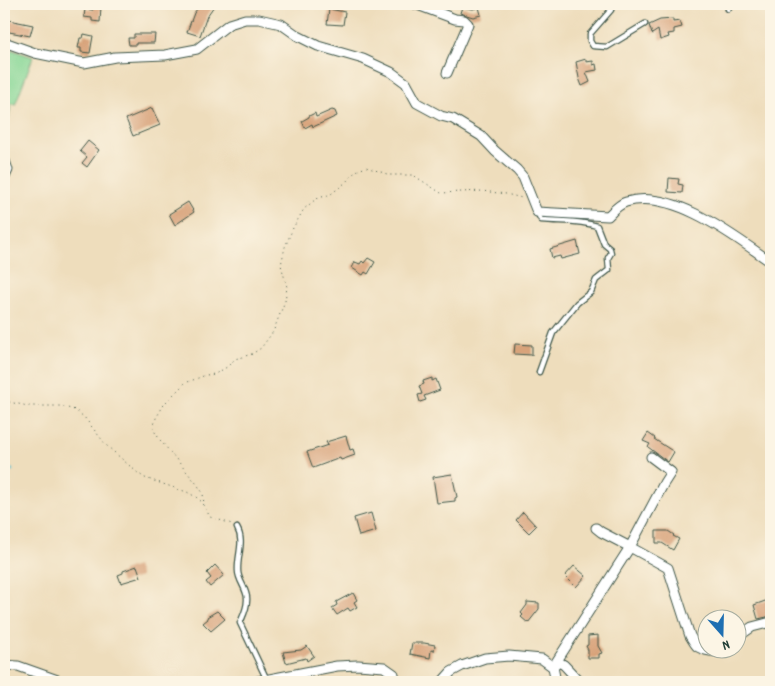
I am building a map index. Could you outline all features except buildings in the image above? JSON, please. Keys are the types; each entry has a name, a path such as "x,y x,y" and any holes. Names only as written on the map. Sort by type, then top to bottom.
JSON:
{"street":[{"path":"415,4 456,20 464,20 468,24 447,73"},
{"path":"4,42 35,53 84,63 115,57 165,55 197,49 229,24 245,19 259,19 282,24 298,36 318,46 363,59 392,72 406,83 417,102 441,116 453,119 481,136 494,151 523,177 535,208 608,216 624,202 654,200 683,208 711,220 771,262"},
{"path":"4,158 8,170 4,179"},
{"path":"553,667 630,547 671,472 651,457"},
{"path":"596,528 668,568 690,636 698,646"},
{"path":"748,630 752,627 771,622"},
{"path":"442,682 452,672 462,666 485,658 509,656 542,659 553,667 556,682"},
{"path":"553,667 559,662 564,664 580,682"},
{"path":"4,664 18,666 63,682"},
{"path":"254,682 337,666 358,665 384,667 394,674 395,682"}],"lane":[{"path":"612,4 611,10 592,29 590,34 592,46 607,47 645,24"},
{"path":"728,9 731,4"},
{"path":"535,208 541,220 577,221 597,226 604,244 611,253 608,258 609,270 596,280 591,292 577,303 553,333 539,372"},
{"path":"236,528 241,535 242,542 238,572 248,598 246,610 240,623 267,680"}],"path":[{"path":"204,506 203,493 153,429 156,418 165,403 185,383 206,375 215,374 227,367 235,358 252,354 261,348 273,332 285,301 287,287 281,265 285,247 304,209 316,199 331,194 345,184 356,170 366,168 390,175 413,175 441,193 482,191 506,194 524,199 535,208"},
{"path":"4,401 28,406 60,406 75,410 84,417 107,446 138,474 187,492 196,497 210,517 228,522 236,528"}],"green space":[{"path":"4,47 33,57 15,105 11,103 9,118 4,118"}],"waterway":[{"path":"4,467 12,470"}]}
